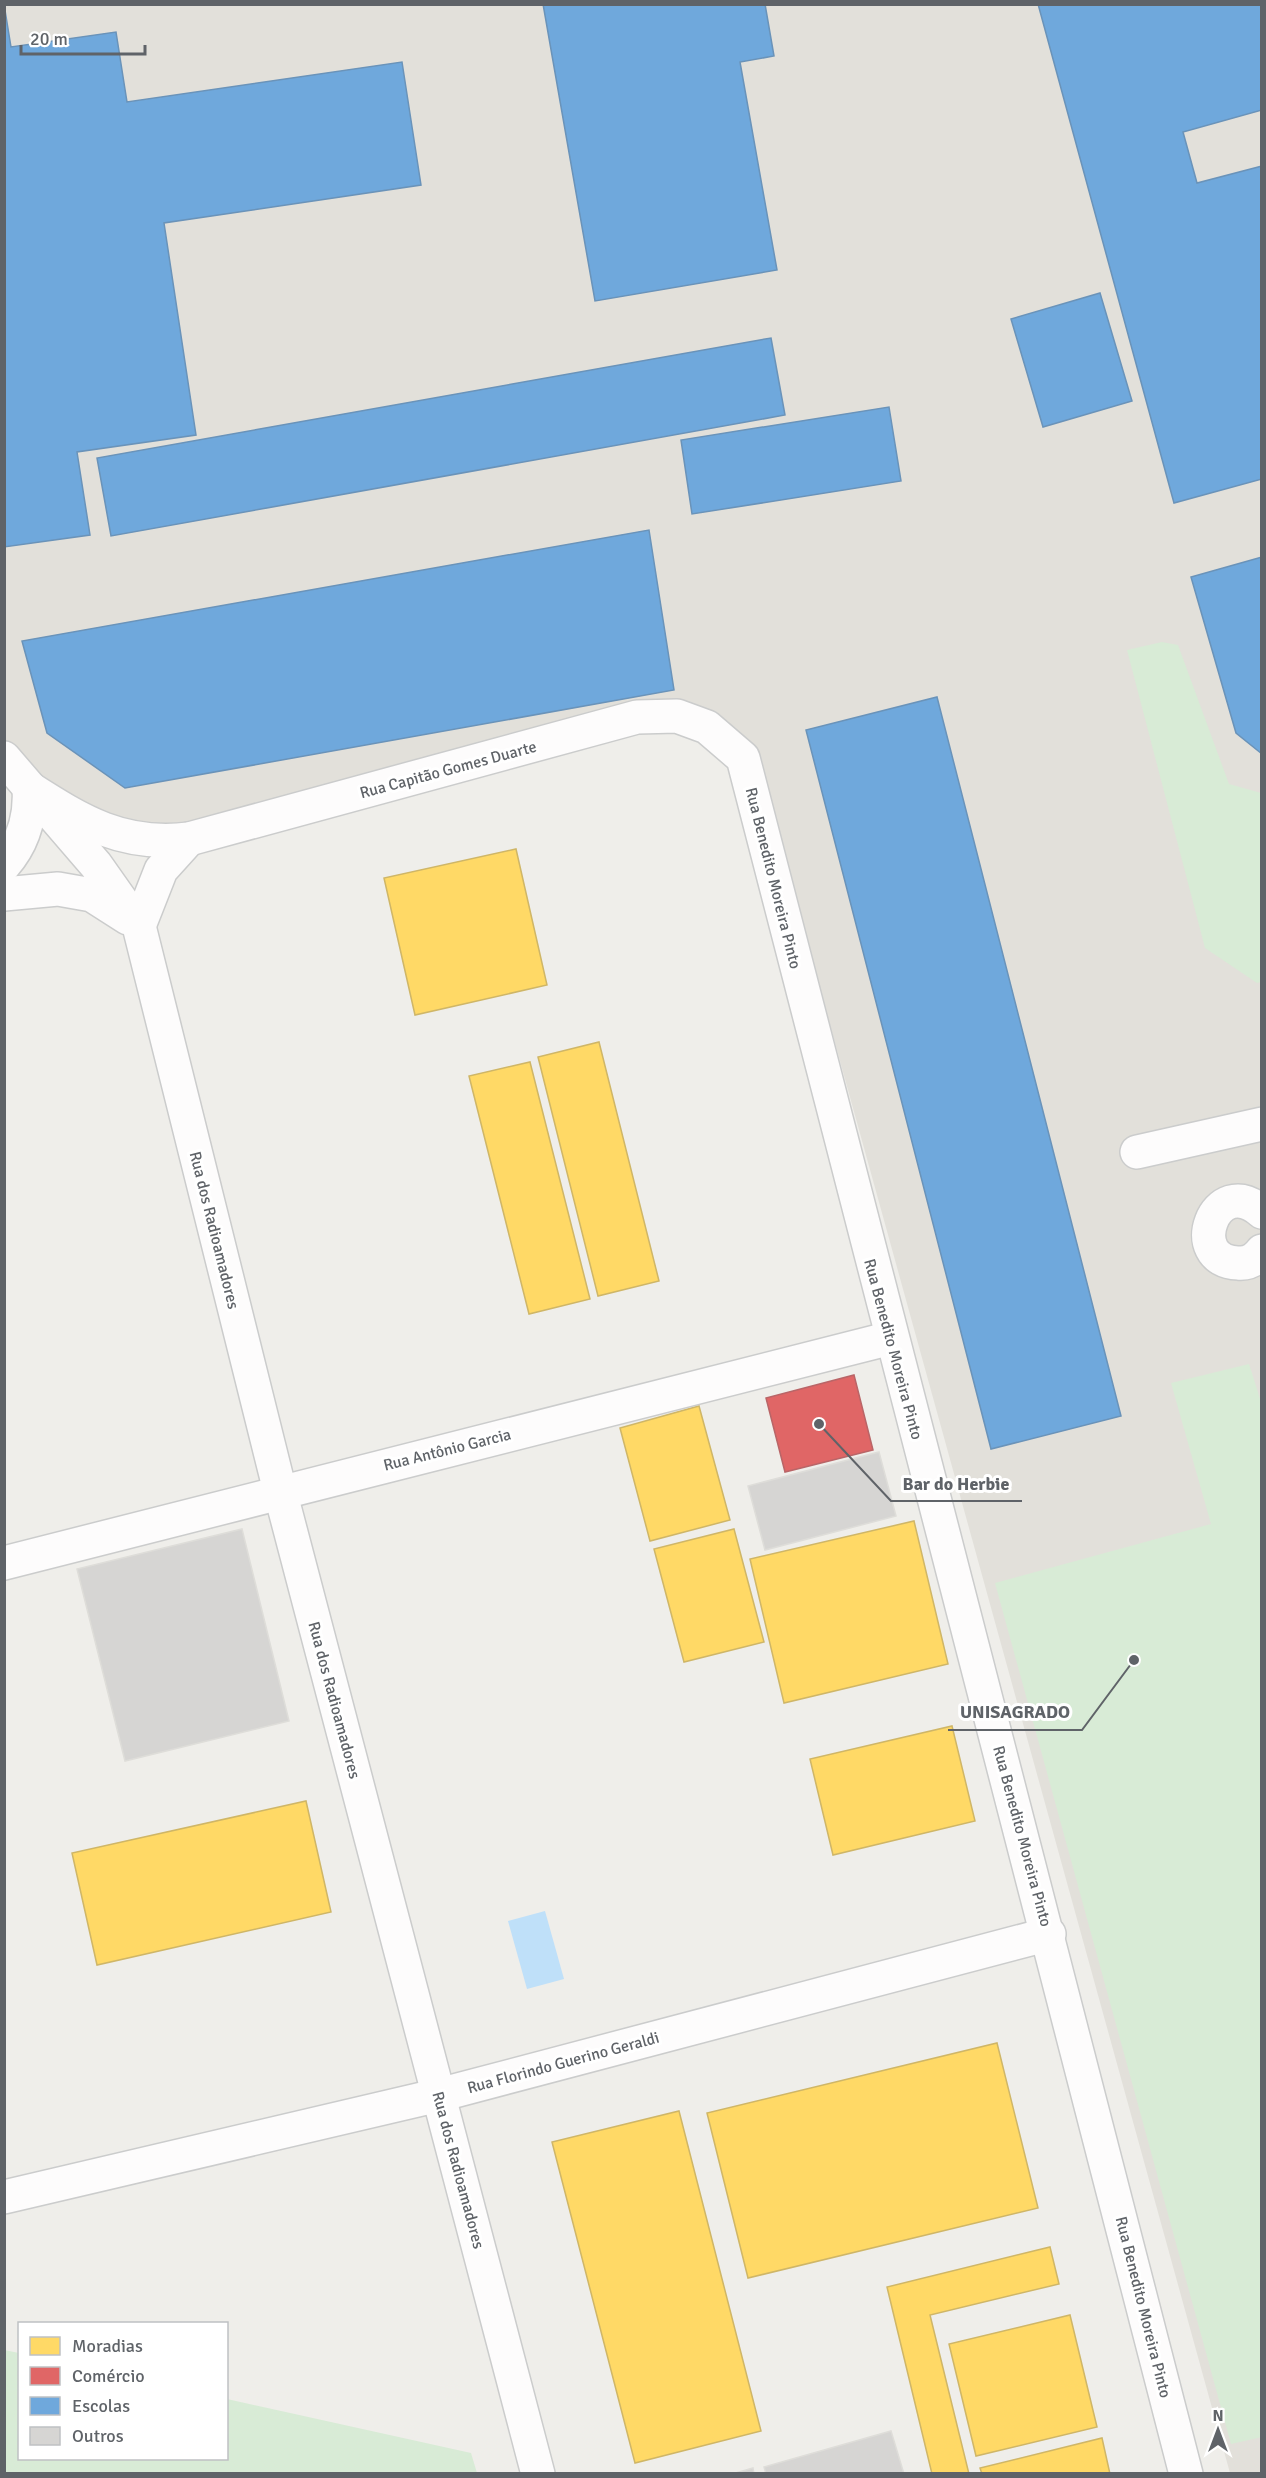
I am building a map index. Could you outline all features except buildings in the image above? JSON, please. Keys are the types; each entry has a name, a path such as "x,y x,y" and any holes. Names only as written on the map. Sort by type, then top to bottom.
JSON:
{"street":[{"name":"Rua Capitão Gomes Duarte","path":"29,788 77,819 125,837 171,841 189,839 637,717 677,716 707,727"},
{"name":"Rua Benedito Moreira Pinto","path":"707,727 743,758 891,1338 1049,1934 1186,2474"},
{"path":"4,758 96,865 139,926"},
{"path":"4,865 17,850 24,832 30,804 29,788"},
{"path":"139,926 160,870 189,839"},
{"path":"4,894 58,889 92,895 139,926"},
{"name":"Rua dos Radioamadores","path":"139,926 280,1491 538,2474"},
{"path":"1137,1152 1262,1124"},
{"path":"1262,1212 1247,1202 1228,1203 1213,1215 1208,1226 1208,1236 1218,1255 1227,1261 1248,1262 1262,1251"},
{"name":"Rua Antônio Garcia","path":"4,1563 280,1491 891,1338"},
{"name":"Rua Florindo Guerino Geraldi","path":"4,2197 439,2095 1049,1934"}],"shaded area":[{"path":"4,5 1261,5 1261,2473 1230,2473 753,746 672,707 120,847 5,744"}],"green space":[{"path":"1162,642 1178,645 1229,784 1261,793 1261,982 1257,983 1205,948 1127,650"},
{"path":"1249,1364 1262,1405 1262,2437 1231,2444 995,1583 1211,1524 1171,1383"},
{"path":"4,2350 18,2353 18,2460 228,2460 228,2399 471,2453 477,2473 5,2473"}],"water":[{"path":"545,1911 564,1979 527,1989 508,1921"}],"place":[{"name":"Bar do Herbie","path":"819,1424"},
{"name":"UNISAGRADO","path":"1134,1660"}]}
